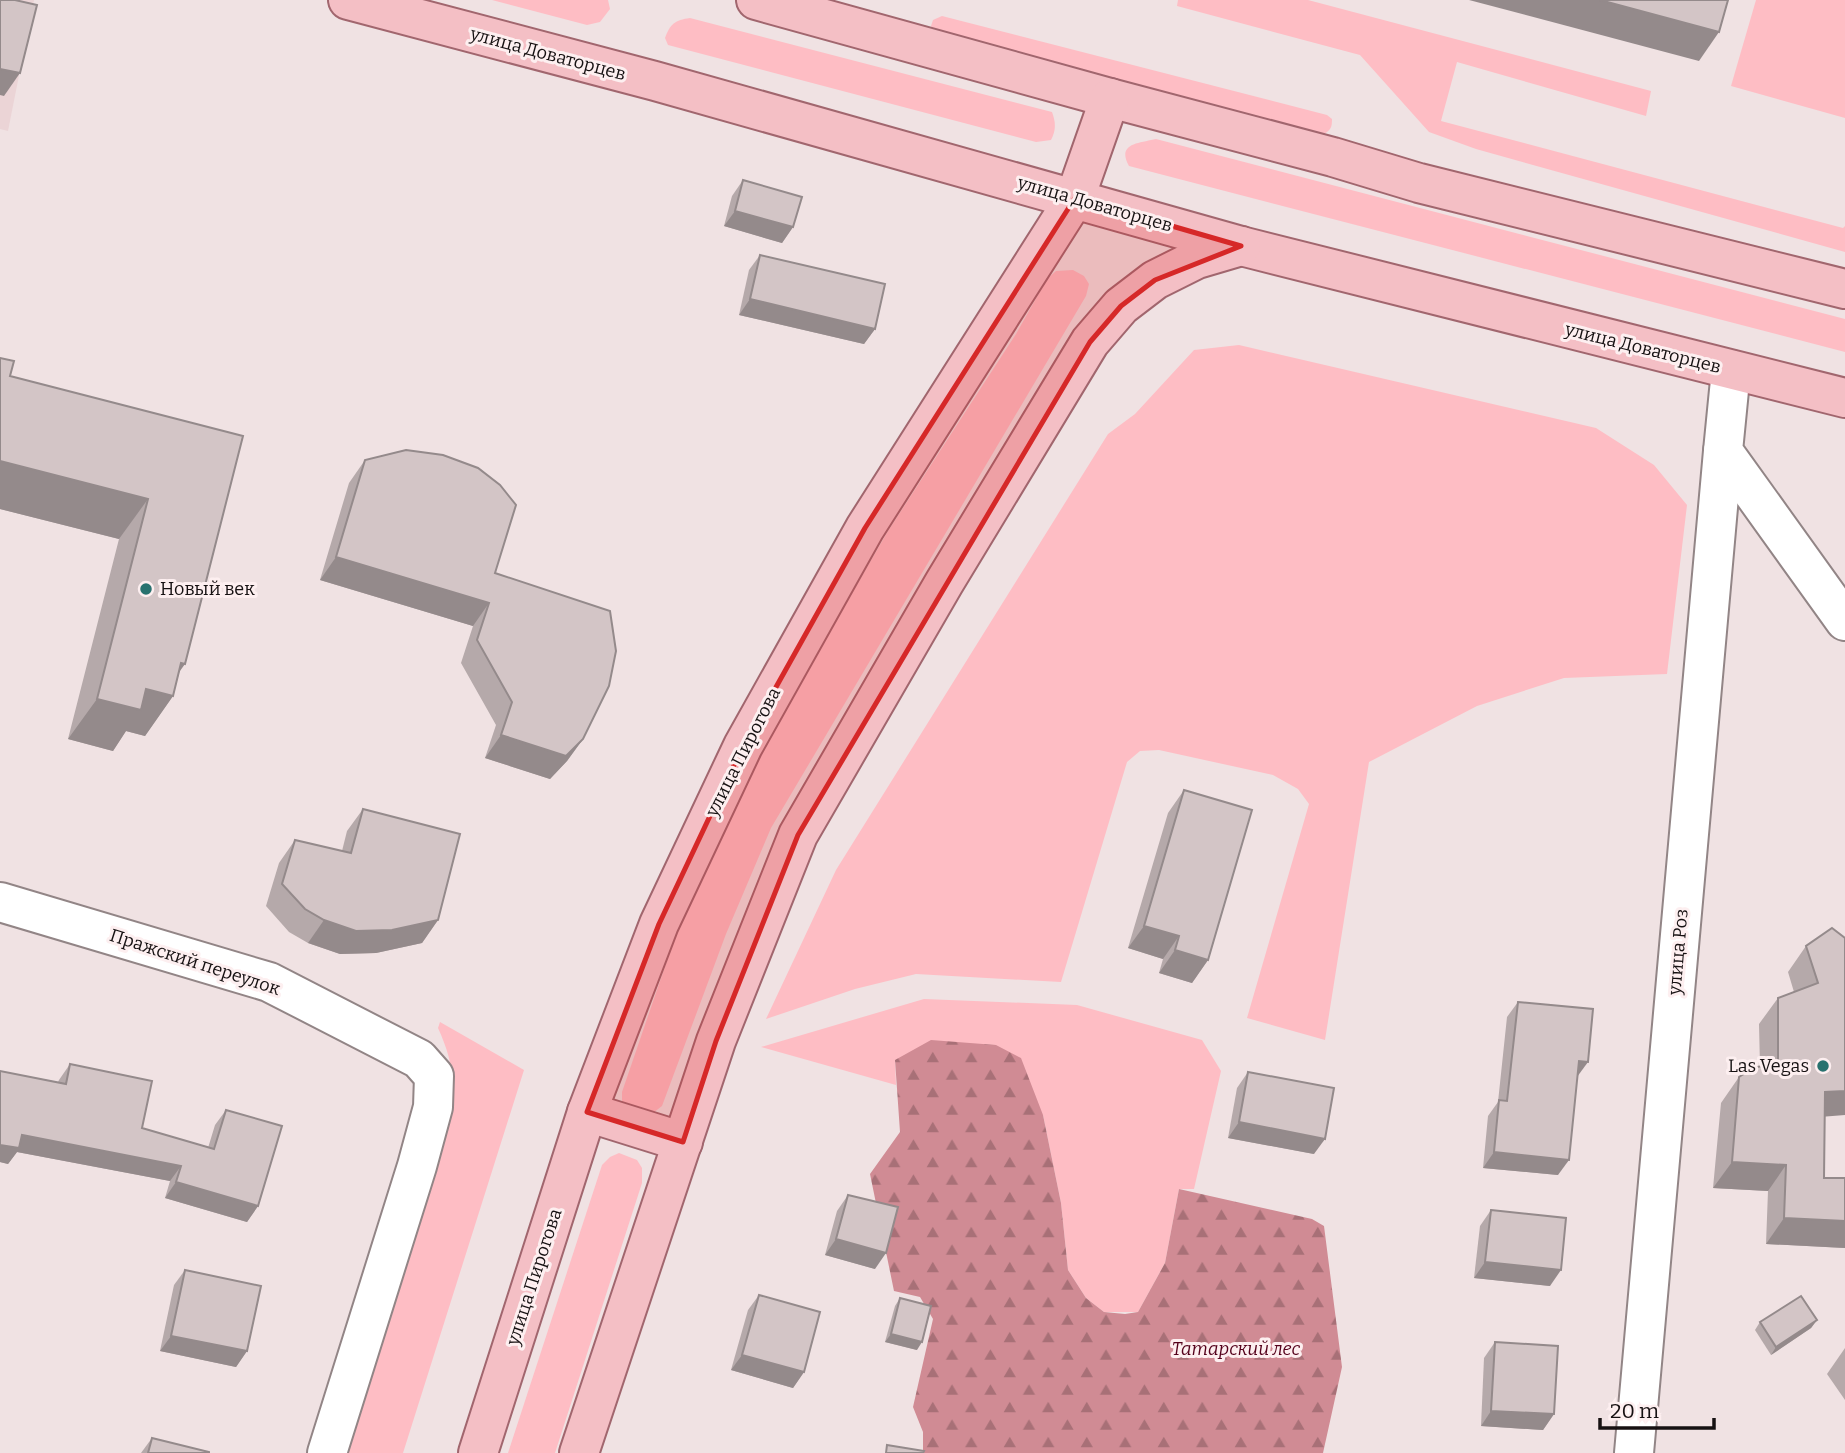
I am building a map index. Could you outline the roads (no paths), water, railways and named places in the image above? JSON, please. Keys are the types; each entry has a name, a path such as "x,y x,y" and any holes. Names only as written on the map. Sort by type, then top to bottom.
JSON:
{"main road":[{"name":"улица Доваторцев","path":"348,0 655,81 1241,246 1845,398"},
{"path":"756,0 1333,157 1419,183 1845,289"},
{"name":"улица Пирогова","path":"478,1453 587,1112 659,924 743,746 865,528 1075,198 1110,98"},
{"path":"579,1453 716,1041 798,835 944,583 1090,342 1121,306 1155,280 1198,259 1241,246"},
{"path":"587,1112 683,1142"}],"street":[{"name":"улица Роз","path":"1634,1453 1731,370"},
{"path":"1723,451 1845,621"},
{"name":"Пражский переулок","path":"0,902 270,982 419,1059 435,1076 433,1107 413,1179 327,1453"}],"place":[{"name":"Новый век","path":"146,589"},
{"name":"Las Vegas","path":"1823,1066"}],"park label":[{"name":"Татарский лес","path":"1236,1349"}]}
